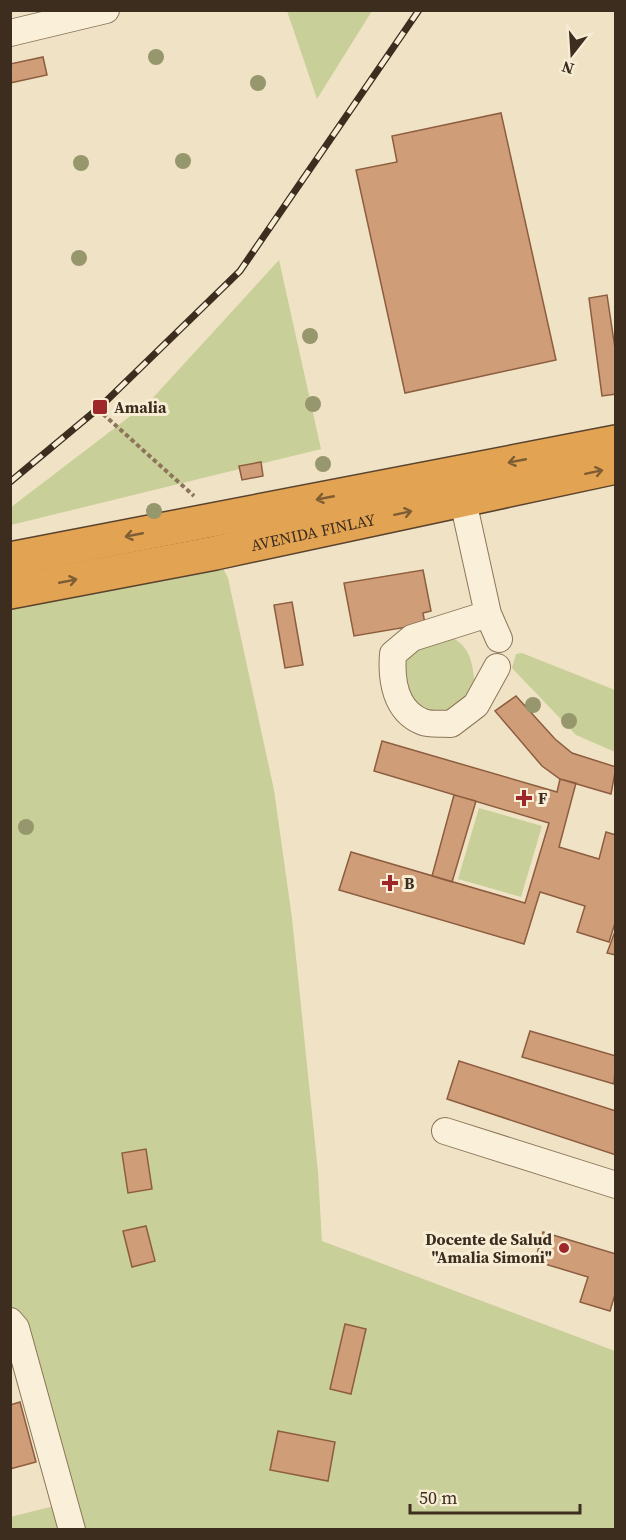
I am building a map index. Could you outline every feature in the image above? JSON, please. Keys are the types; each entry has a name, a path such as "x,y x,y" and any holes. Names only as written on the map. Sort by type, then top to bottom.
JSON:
{"highway":[{"name":"AVENIDA FINLAY","path":"10,592 215,553 615,442"},
{"name":"AVENIDA FINLAY","path":"10,560 459,487 615,467"}],"street":[{"path":"10,33 106,10"},
{"path":"459,487 488,614 499,639"},
{"path":"488,614 412,638 393,654 391,681 404,708 423,722 451,724 476,705 497,667"},
{"path":"445,1131 615,1185"},
{"path":"10,1321 16,1328 72,1530"}],"path":[{"path":"103,414 197,498"}],"green space":[{"path":"287,11 372,11 317,99"},
{"path":"279,260 321,449 11,525 10,508 150,401"},
{"path":"215,553 228,578 274,790 292,918 318,1172 322,1241 615,1351 615,1529 11,1530 10,1517 58,1505 22,1384 11,1366 11,592"},
{"path":"452,638 464,647 471,661 475,693 441,715 419,708 412,702 405,687 404,672 413,649"},
{"path":"522,653 615,690 615,752 576,735 512,668 516,654"},
{"path":"479,808 542,826 521,897 458,879"}],"building":[{"path":"43,57 47,75 10,83 10,64"},
{"path":"501,113 556,360 405,393 356,170 397,162 392,136"},
{"path":"607,295 616,355 616,394 602,396 589,298"},
{"path":"261,462 263,476 242,480 239,466"},
{"path":"423,570 431,611 423,613 425,624 354,636 344,583"},
{"path":"292,602 303,665 285,668 274,605"},
{"path":"516,696 555,739 572,753 616,767 611,794 560,779 542,766 495,711"},
{"path":"382,741 557,792 560,779 576,783 559,847 599,859 606,832 616,835 616,920 609,942 577,932 585,906 540,892 524,944 339,890 351,852 525,903 549,823 374,771"},
{"path":"454,795 476,801 452,882 432,876"},
{"path":"614,934 616,935 616,955 607,953"},
{"path":"530,1031 616,1056 614,1084 522,1057"},
{"path":"459,1061 616,1111 616,1155 447,1099"},
{"path":"146,1149 152,1189 128,1193 122,1153"},
{"path":"146,1226 155,1261 132,1267 123,1231"},
{"path":"543,1232 616,1254 616,1291 610,1311 580,1302 588,1277 535,1261"},
{"path":"345,1324 366,1329 351,1394 330,1389"},
{"path":"20,1402 36,1462 10,1469 10,1405"},
{"path":"278,1431 335,1442 328,1481 270,1470"}],"railway":[{"path":"10,482 100,407 240,271 419,10"}],"place":[{"name":"Amalia","path":"100,407"},
{"name":"F","path":"524,798"},
{"name":"B","path":"390,883"},
{"name":"Docente de Salud \"Amalia Simoni\"","path":"564,1248"}]}
